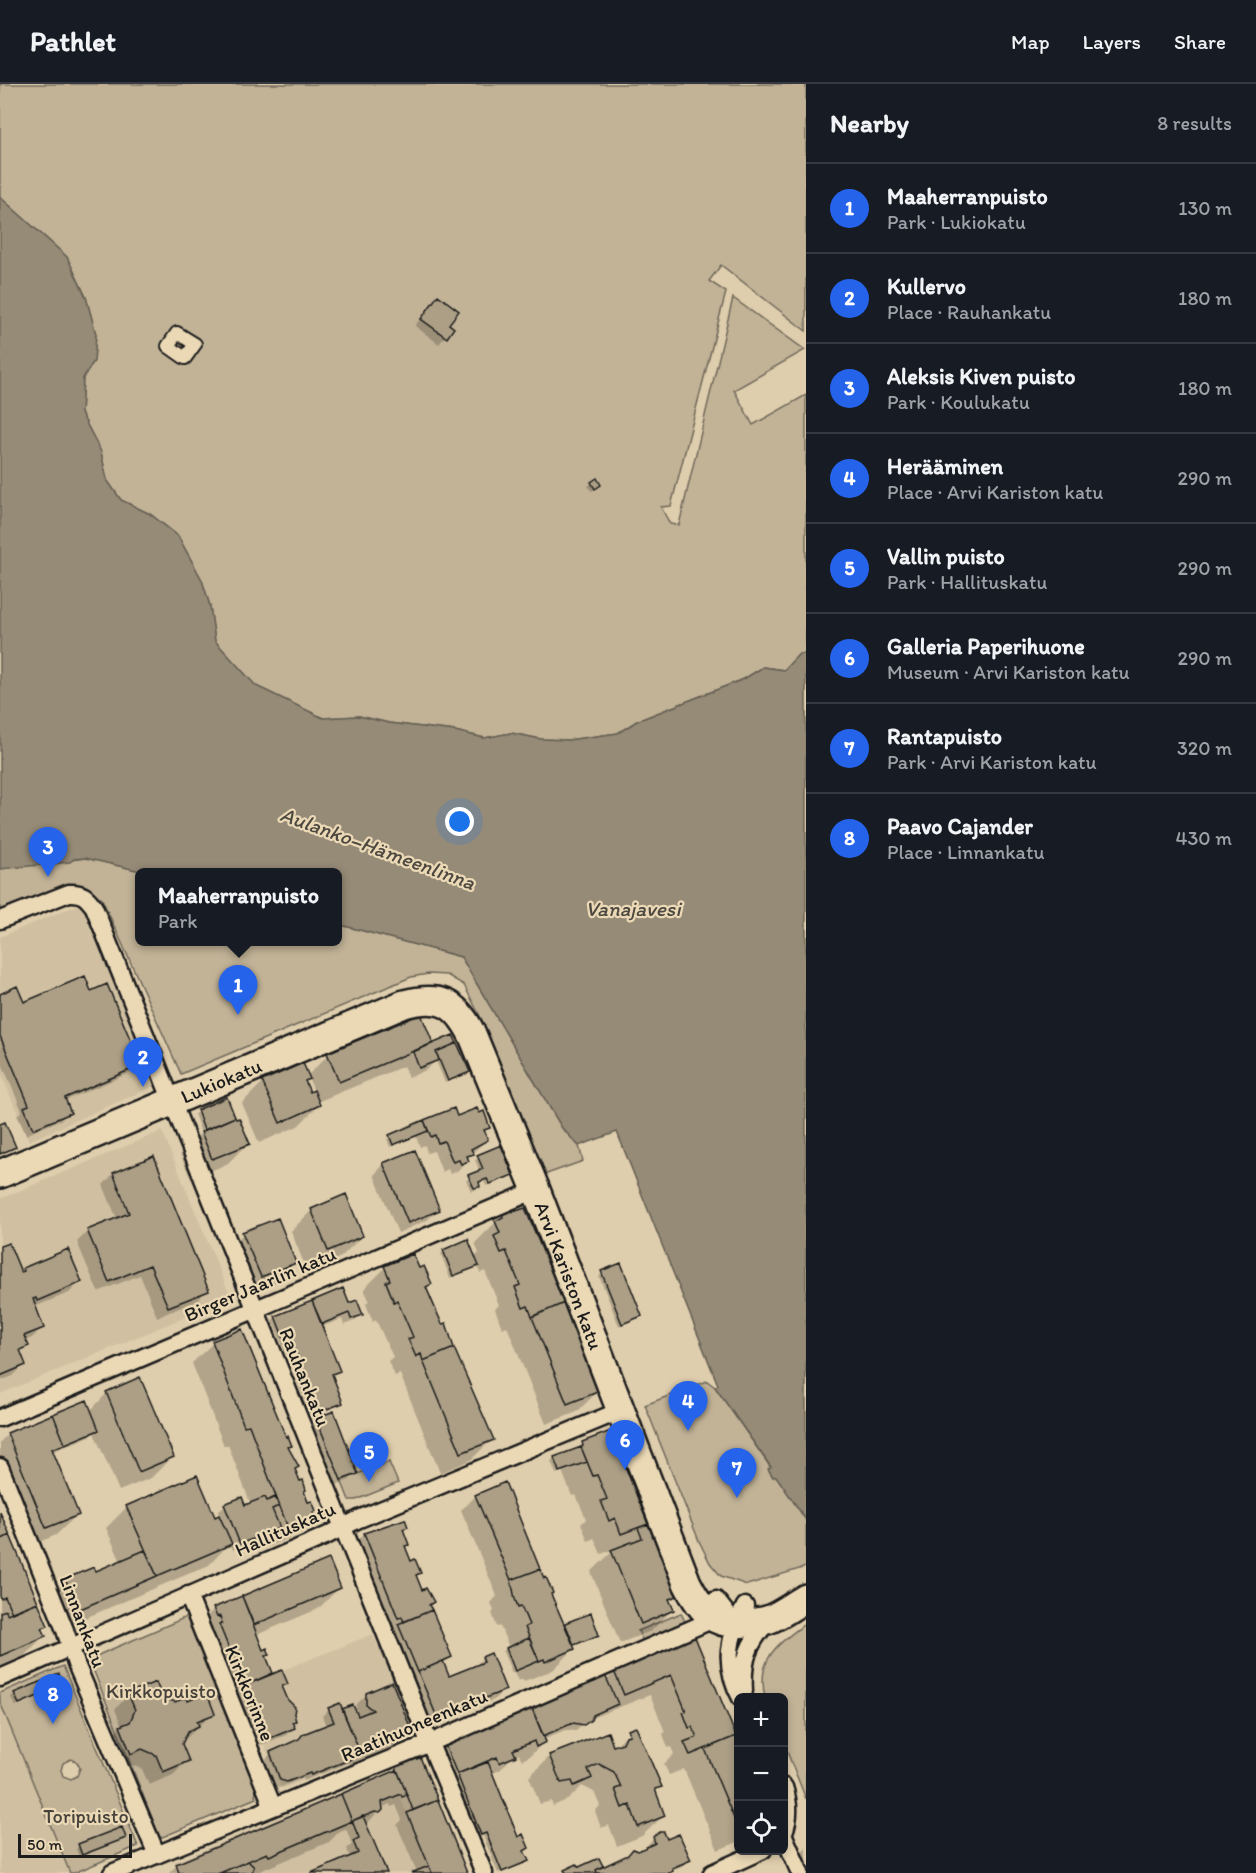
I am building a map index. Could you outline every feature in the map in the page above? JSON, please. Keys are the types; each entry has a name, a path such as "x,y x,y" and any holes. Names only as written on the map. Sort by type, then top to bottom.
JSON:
{"main road":[{"name":"Lukiokatu","path":"0,1174 404,1004 422,999 446,1003"},
{"name":"Arvi Kariston katu","path":"446,1003 457,1010 472,1034 536,1190 678,1556 703,1592 728,1619"},
{"path":"728,1619 806,1581"},
{"path":"728,1619 769,1620 806,1598"}],"street":[{"name":"Rauhankatu","path":"0,920 63,894 75,892 87,897 94,907 342,1527 484,1873"},
{"name":"Birger Jaarlin katu","path":"0,1418 536,1190"},
{"name":"Hallituskatu","path":"0,1678 342,1527 622,1410"},
{"name":"Linnankatu","path":"0,1467 156,1855"},
{"name":"Kirkkorinne","path":"188,1595 273,1807"},
{"name":"Raatihuoneenkatu","path":"112,1873 728,1619"},
{"name":"Arvi Kariston katu","path":"728,1619 747,1653"},
{"name":"Arvi Kariston katu","path":"728,1619 734,1682 741,1693"},
{"name":"Arvi Kariston katu","path":"744,1693 743,1672 747,1653 754,1636 769,1620"},
{"path":"788,1804 788,1821"},
{"path":"788,1845 800,1873"},
{"path":"712,1873 753,1855"}],"shaded area":[{"path":"82,903 157,1085 29,1141 0,1071 0,937"},
{"path":"162,1131 231,1298 0,1394 0,1199"},
{"path":"373,1634 415,1735 282,1789 241,1687"},
{"path":"0,1702 32,1778 70,1873 0,1873"},
{"path":"390,1771 428,1866 411,1873 179,1873 174,1862"}],"green space":[{"path":"0,84 806,84 806,331 721,265 709,281 726,292 671,506 661,507 670,524 679,525 733,298 805,350 734,390 753,425 806,395 806,654 799,654 784,670 763,667 744,679 637,721 618,733 568,740 541,739 511,733 485,738 359,716 323,718 256,686 215,641 210,606 202,580 178,536 150,514 121,500 107,480 101,452 81,413 83,378 94,361 96,334 86,297 67,257 0,197"},
{"path":"86,858 135,870 135,946 342,946 342,925 461,957 562,1128 579,1146 583,1161 541,1176 482,1020 464,985 447,975 428,974 411,977 181,1074 102,899 84,888 70,886 0,911 0,869"},
{"path":"707,1381 715,1387 771,1468 769,1470 773,1477 776,1475 806,1520 806,1567 747,1585 721,1576 710,1563 699,1541 645,1405"},
{"path":"389,1462 398,1483 356,1500 349,1500 341,1480"},
{"path":"681,1613 689,1630 646,1648 638,1631"},
{"name":"Kirkkopuisto","path":"191,1615 260,1789 255,1794 256,1798 160,1838 89,1659"},
{"path":"806,1623 806,1799 788,1754 788,1693 764,1693 763,1683 767,1662 778,1645"},
{"name":"Toripuisto","path":"63,1666 138,1846 70,1873 0,1702 0,1693","holes":["71,1759 77,1762 80,1768 77,1776 71,1779 63,1776 61,1770 63,1763"]}],"water":[{"name":"Vanajavesi","path":"0,197 67,257 86,297 96,334 94,361 83,378 81,413 101,452 107,480 121,500 150,514 178,536 202,580 210,606 215,641 256,686 323,718 359,716 389,723 455,731 484,738 511,733 541,739 568,740 618,733 637,721 744,679 763,667 784,670 799,654 806,654 806,1520 776,1476 773,1477 768,1469 771,1467 715,1387 718,1385 617,1132 579,1146 562,1128 461,957 342,925 342,868 135,870 85,858 74,859 70,862 0,869"}],"building":[{"path":"438,295 459,311 449,324 454,328 447,338 421,319"},
{"path":"597,478 601,485 595,489 591,482"},
{"path":"85,976 91,991 107,984 141,1065 65,1098 71,1113 33,1129 24,1107 29,1105 0,1036 0,994 17,986 24,1002"},
{"path":"421,1014 433,1043 339,1082 327,1053"},
{"path":"453,1035 457,1043 436,1052 439,1060 419,1068 413,1052"},
{"path":"457,1043 470,1072 448,1081 436,1052"},
{"path":"303,1063 310,1079 305,1081 310,1092 314,1090 320,1105 280,1123 262,1081"},
{"path":"227,1097 235,1117 204,1130 197,1110"},
{"path":"454,1108 457,1116 477,1108 479,1113 484,1111 490,1128 484,1130 488,1140 471,1149 474,1154 467,1156 469,1161 461,1164 459,1160 453,1162 444,1141 438,1143 435,1135 431,1137 424,1120"},
{"path":"235,1117 239,1118 250,1144 212,1159 201,1132"},
{"path":"424,1120 428,1131 393,1145 389,1135"},
{"path":"5,1122 16,1147 0,1154 0,1124"},
{"path":"501,1145 513,1175 490,1184 487,1179 479,1182 480,1187 474,1188 468,1175 483,1169 477,1155"},
{"path":"415,1150 440,1210 408,1223 383,1163"},
{"path":"154,1156 209,1291 168,1307 150,1265 109,1282 87,1230 129,1213 113,1173"},
{"path":"346,1194 363,1236 328,1251 311,1209"},
{"path":"525,1208 564,1303 532,1317 528,1306 523,1308 515,1287 520,1285 506,1251 501,1253 494,1236 500,1233 495,1221 503,1217 502,1214"},
{"path":"278,1218 296,1263 261,1277 242,1232"},
{"path":"468,1239 479,1266 453,1276 443,1250"},
{"path":"9,1243 21,1272 24,1271 23,1268 68,1249 82,1282 37,1301 36,1298 33,1299 44,1328 24,1336 29,1346 20,1350 26,1365 0,1376 0,1246"},
{"path":"413,1254 419,1268 424,1266 432,1284 426,1287 442,1324 446,1323 454,1348 423,1361 421,1354 416,1357 408,1339 413,1337 397,1300 394,1302 386,1282 390,1280 384,1266"},
{"path":"621,1263 642,1316 622,1324 601,1271"},
{"path":"343,1288 349,1303 357,1300 363,1315 351,1319 349,1313 322,1324 312,1301"},
{"path":"312,1301 340,1371 332,1374 343,1403 314,1414 296,1369 302,1366 295,1350 289,1352 275,1316"},
{"path":"564,1303 600,1391 567,1404 532,1317"},
{"path":"242,1329 286,1437 288,1436 292,1446 288,1447 299,1467 295,1469 300,1481 303,1480 308,1502 312,1501 316,1511 313,1512 315,1517 288,1528 249,1425 244,1426 212,1341"},
{"path":"454,1348 494,1440 461,1453 423,1361"},
{"path":"140,1377 174,1457 139,1472 106,1392"},
{"path":"87,1400 99,1430 65,1444 53,1414"},
{"path":"334,1411 358,1474 341,1480 316,1418"},
{"path":"53,1414 65,1444 52,1449 79,1515 46,1528 7,1433"},
{"path":"611,1431 648,1524 621,1534 615,1518 609,1521 601,1501 607,1499 597,1475 593,1476 581,1447 582,1442"},
{"path":"581,1447 587,1462 559,1472 554,1457"},
{"path":"197,1475 215,1517 219,1515 232,1544 157,1576 126,1506"},
{"path":"505,1482 540,1569 511,1580 475,1495"},
{"path":"242,1497 245,1505 265,1497 267,1501 275,1497 279,1506 272,1509 280,1528 240,1544 224,1504"},
{"path":"0,1512 10,1535 0,1540"},
{"path":"405,1519 408,1527 403,1529 409,1545 405,1546 411,1561 415,1559 421,1573 416,1575 422,1590 426,1588 434,1602 429,1605 432,1610 404,1622 402,1617 398,1618 364,1533"},
{"path":"648,1524 677,1596 669,1599 674,1610 641,1624 611,1550 642,1538 638,1528"},
{"path":"10,1535 38,1602 12,1613 5,1597 1,1599 0,1596 0,1540"},
{"path":"145,1550 157,1576 78,1610 65,1579 94,1567 96,1571"},
{"path":"329,1559 341,1588 254,1625 242,1596"},
{"path":"540,1569 553,1593 551,1594 575,1649 545,1662 544,1659 539,1661 525,1627 529,1625 521,1606 518,1607 515,1599 511,1580"},
{"path":"242,1596 263,1650 267,1648 270,1655 266,1656 273,1673 244,1686 237,1669 240,1666 236,1666 219,1624 222,1623 220,1616 217,1617 213,1608"},
{"path":"38,1602 48,1626 42,1628 46,1636 0,1656 0,1612 6,1610 7,1614"},
{"path":"432,1610 452,1657 418,1672 398,1624"},
{"path":"591,1613 599,1635 574,1645 565,1623"},
{"path":"695,1637 734,1731 734,1737 690,1755 684,1742 697,1737 692,1727 689,1728 683,1712 686,1711 671,1675 624,1695 614,1671"},
{"path":"529,1638 539,1661 515,1671 506,1648"},
{"path":"491,1653 506,1690 437,1717 418,1672 443,1661 449,1676 484,1662 482,1657"},
{"path":"282,1670 288,1684 282,1686 288,1700 295,1707 296,1721 292,1722 295,1728 268,1739 261,1721 257,1723 251,1710 254,1709 244,1686"},
{"path":"59,1674 64,1685 19,1704 14,1693"},
{"path":"605,1675 618,1704 593,1715 591,1720 584,1725 573,1723 543,1736 531,1706"},
{"path":"156,1682 162,1697 175,1702 187,1697 188,1701 207,1693 215,1714 197,1721 199,1726 188,1731 182,1744 189,1761 163,1772 156,1755 142,1749 131,1754 120,1726 130,1722 135,1710 128,1693"},
{"path":"392,1682 413,1734 361,1755 342,1709 353,1705 358,1716 373,1710 366,1705 366,1693"},
{"path":"340,1703 361,1755 311,1775 310,1773 287,1782 280,1780 270,1752 299,1739 303,1734 334,1722 328,1708"},
{"path":"531,1706 546,1742 536,1747 534,1741 513,1750 516,1756 499,1763 497,1757 457,1774 444,1743"},
{"path":"636,1727 662,1787 655,1789 665,1816 638,1827 630,1805 622,1808 615,1789 621,1787 614,1772 599,1764 588,1769 592,1778 574,1786 572,1781 561,1783 549,1755 608,1732 613,1746 623,1743 626,1736 630,1735 628,1730"},
{"path":"734,1737 734,1818 705,1749"},
{"path":"420,1757 438,1800 413,1810 396,1767"},
{"path":"488,1762 518,1837 523,1834 529,1848 524,1851 529,1861 502,1872 486,1833 481,1835 457,1774"},
{"path":"397,1770 407,1795 402,1797 401,1794 382,1802 383,1810 380,1813 375,1812 352,1821 341,1794"},
{"path":"341,1794 352,1821 269,1856 267,1853 220,1873 179,1873 176,1864"},
{"path":"438,1800 467,1873 432,1873 407,1813"},
{"path":"363,1816 387,1873 311,1873 358,1853 353,1841 359,1838 352,1821"},
{"path":"122,1827 126,1838 82,1855 78,1844"},
{"path":"664,1832 667,1839 679,1834 691,1860 672,1868 673,1871 669,1873 597,1873 596,1870 628,1855 633,1849 638,1851 655,1843 653,1837"},
{"path":"599,1858 603,1866 596,1870 597,1873 566,1873 564,1870 577,1864 579,1867"},
{"path":"248,1861 254,1867 252,1872 254,1873 220,1873"},
{"path":"429,1866 432,1873 411,1873"}],"place":[{"name":"Aleksis Kiven puisto","path":"48,877"},
{"name":"Maaherranpuisto","path":"238,1015"},
{"name":"Kullervo","path":"143,1087"},
{"name":"Herääminen","path":"688,1431"},
{"name":"Galleria Paperihuone","path":"625,1470"},
{"name":"Vallin puisto","path":"369,1482"},
{"name":"Rantapuisto","path":"737,1498"},
{"name":"Paavo Cajander","path":"53,1724"}],"water label":[{"name":"Aulanko–Hämeenlinna","path":"378,848"}]}
